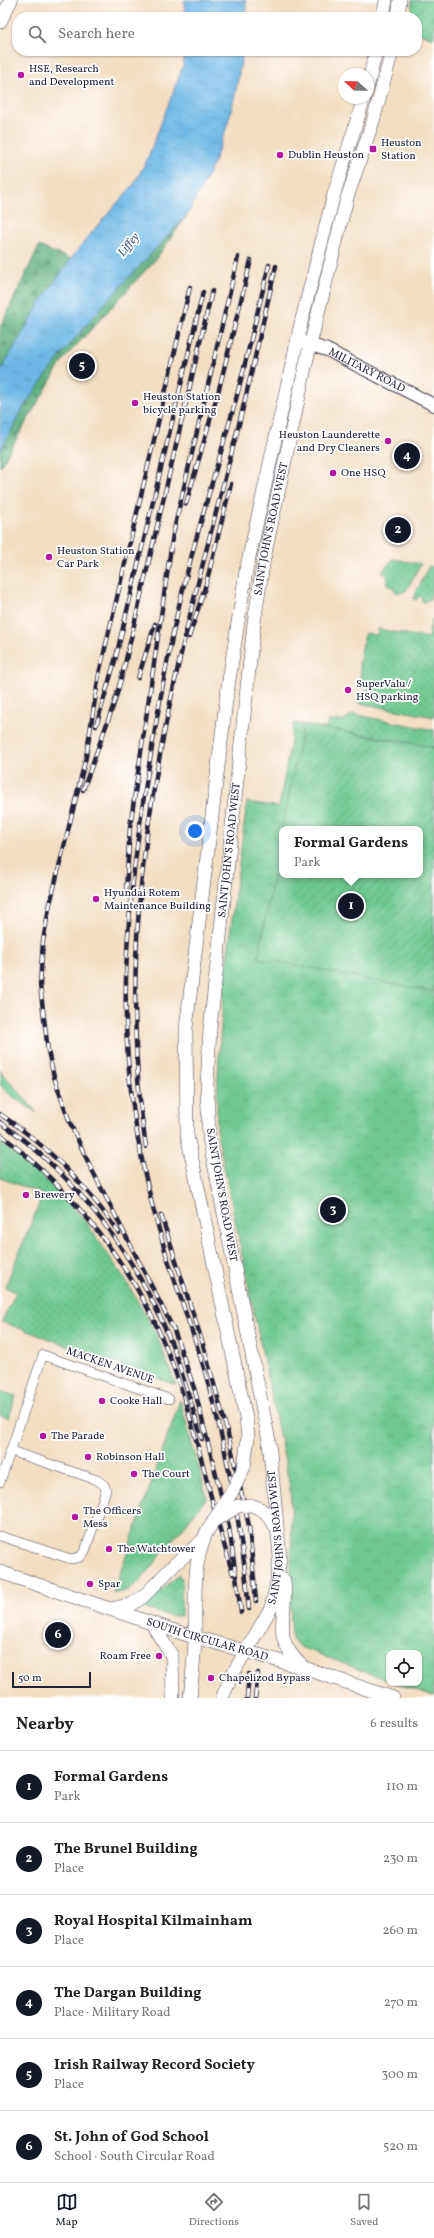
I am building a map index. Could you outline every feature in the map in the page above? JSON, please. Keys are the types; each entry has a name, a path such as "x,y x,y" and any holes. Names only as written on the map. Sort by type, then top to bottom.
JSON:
{"main road":[{"path":"0,22 11,0"},
{"path":"384,12 386,0"},
{"path":"399,12 400,0"},
{"path":"372,68 375,56"},
{"name":"SAINT JOHN'S ROAD WEST","path":"222,1698 232,1674 271,1608 276,1588 280,1557 269,1441 209,1138 207,1085 211,1021 254,623 264,558 310,344 347,198 373,120 391,56"},
{"name":"SAINT JOHN'S ROAD WEST","path":"190,1698 195,1638 197,1571 202,1542 212,1522 233,1490 244,1467 248,1437 245,1410 187,1135 186,1028 235,636 246,571 297,341 334,194 362,104"},
{"path":"212,1522 238,1506 250,1505 263,1510 271,1518 278,1536"},
{"path":"111,1610 132,1604 144,1596 176,1564 202,1542"},
{"name":"SOUTH CIRCULAR ROAD","path":"280,1557 284,1584 282,1634 288,1650 304,1668"},
{"name":"SOUTH CIRCULAR ROAD","path":"0,1572 195,1638 304,1668 393,1698"},
{"path":"152,1624 172,1656 173,1698"}],"street":[{"name":"MILITARY ROAD","path":"297,341 310,344 334,354 434,405"},
{"name":"MACKEN AVENUE","path":"11,1451 43,1355 169,1399"},
{"path":"0,1482 11,1451 97,1480 104,1485 106,1490 85,1551 80,1557 72,1559 0,1536"}],"green space":[{"path":"412,0 434,0 434,38 422,34 422,12 411,12"},
{"path":"187,215 156,259 63,360 0,467 0,451 24,406 61,355 107,301"},
{"path":"39,246 71,259 40,303 0,372 0,327"},
{"path":"393,559 421,564 406,591 400,593 395,592 394,588 388,585 387,575 382,572"},
{"path":"429,566 434,567 434,579 430,601 428,599 425,602 422,601 420,596 416,600 413,599"},
{"path":"432,619 434,619 434,717 358,703 360,694 365,694 368,683 359,681 361,673 359,664 365,633 377,635 378,629 428,638"},
{"path":"352,714 434,730 434,747 326,729 328,721 343,721"},
{"path":"294,723 434,747 434,1696 404,1686 422,1686 422,1650 386,1650 386,1680 300,1647 292,1640 290,1487 217,1133 219,1050 231,926 247,802 279,807"},
{"path":"303,725 434,747 434,992 258,958 279,846 279,878 423,878 423,826 283,826"},
{"path":"0,1070 37,1113 9,1094 0,1085 2,1076"},
{"path":"0,1142 40,1174 83,1218 125,1279 157,1336 176,1385 2,1322 16,1292 5,1287 43,1194 0,1178"},
{"path":"0,1391 16,1396 9,1418 0,1415"},
{"path":"180,1400 207,1498 138,1583 126,1591 113,1593"},
{"path":"179,1575 182,1578 181,1616 169,1616 141,1607"}],"water":[{"path":"184,0 246,0 246,12 185,12"},
{"name":"Liffey","path":"184,56 242,56 235,95 227,126 213,165 187,215 107,301 61,355 24,406 0,451 0,372 40,303 71,259 92,232 134,184 147,160 183,66"}],"railway":[{"path":"126,891 130,827 173,534 238,257"},
{"path":"186,504 219,389 251,260"},
{"path":"249,1609 238,1519 220,1430 195,1339 172,1273 157,1223 140,1153 128,1062 126,989 129,918 137,846 166,666 182,591 236,399 269,265"},
{"path":"146,1147 137,1059 135,972 141,885 152,798 168,711 188,625 243,408 276,266"},
{"path":"190,287 99,674 86,757 49,908 43,941 40,985 48,1051 54,1077 70,1123 90,1166 174,1330 195,1391 229,1527 241,1612"},
{"path":"83,790 115,701 124,668 212,291"},
{"path":"96,726 116,657 203,292"},
{"path":"189,637 206,584 231,484"},
{"path":"138,678 155,624"},
{"path":"0,1114 34,1139 66,1168 94,1199 119,1233"},
{"path":"0,1122 55,1168 80,1194 103,1222 123,1251 159,1314 173,1347 202,1439"},
{"path":"0,1134 52,1179 76,1205 98,1231 137,1288 167,1350 177,1377 233,1574"},
{"path":"161,1215 202,1341 228,1434 249,1526 256,1601"},
{"path":"255,1698 258,1673"},
{"path":"247,1698 249,1674"}],"place":[{"name":"HSE, Research and Development","path":"21,75"},
{"name":"Heuston Station","path":"373,149"},
{"name":"Dublin Heuston","path":"280,155"},
{"name":"Irish Railway Record Society","path":"82,366"},
{"name":"Heuston Station bicycle parking","path":"135,403"},
{"name":"Heuston Launderette and Dry Cleaners","path":"388,441"},
{"name":"The Dargan Building","path":"407,456"},
{"name":"One HSQ","path":"333,473"},
{"name":"The Brunel Building","path":"398,530"},
{"name":"Heuston Station Car Park","path":"49,557"},
{"name":"SuperValu / HSQ parking","path":"348,690"},
{"name":"Hyundai Rotem Maintenance Building","path":"96,899"},
{"name":"Formal Gardens","path":"351,906"},
{"name":"Brewery","path":"26,1195"},
{"name":"Royal Hospital Kilmainham","path":"333,1210"},
{"name":"Cooke Hall","path":"102,1401"},
{"name":"The Parade","path":"43,1436"},
{"name":"Robinson Hall","path":"88,1457"},
{"name":"The Court","path":"134,1474"},
{"name":"The Officers Mess","path":"75,1517"},
{"name":"The Watchtower","path":"109,1549"},
{"name":"Spar","path":"90,1584"},
{"name":"St. John of God School","path":"58,1635"},
{"name":"Roam Free","path":"159,1656"},
{"name":"Chapelizod Bypass","path":"211,1678"}]}
